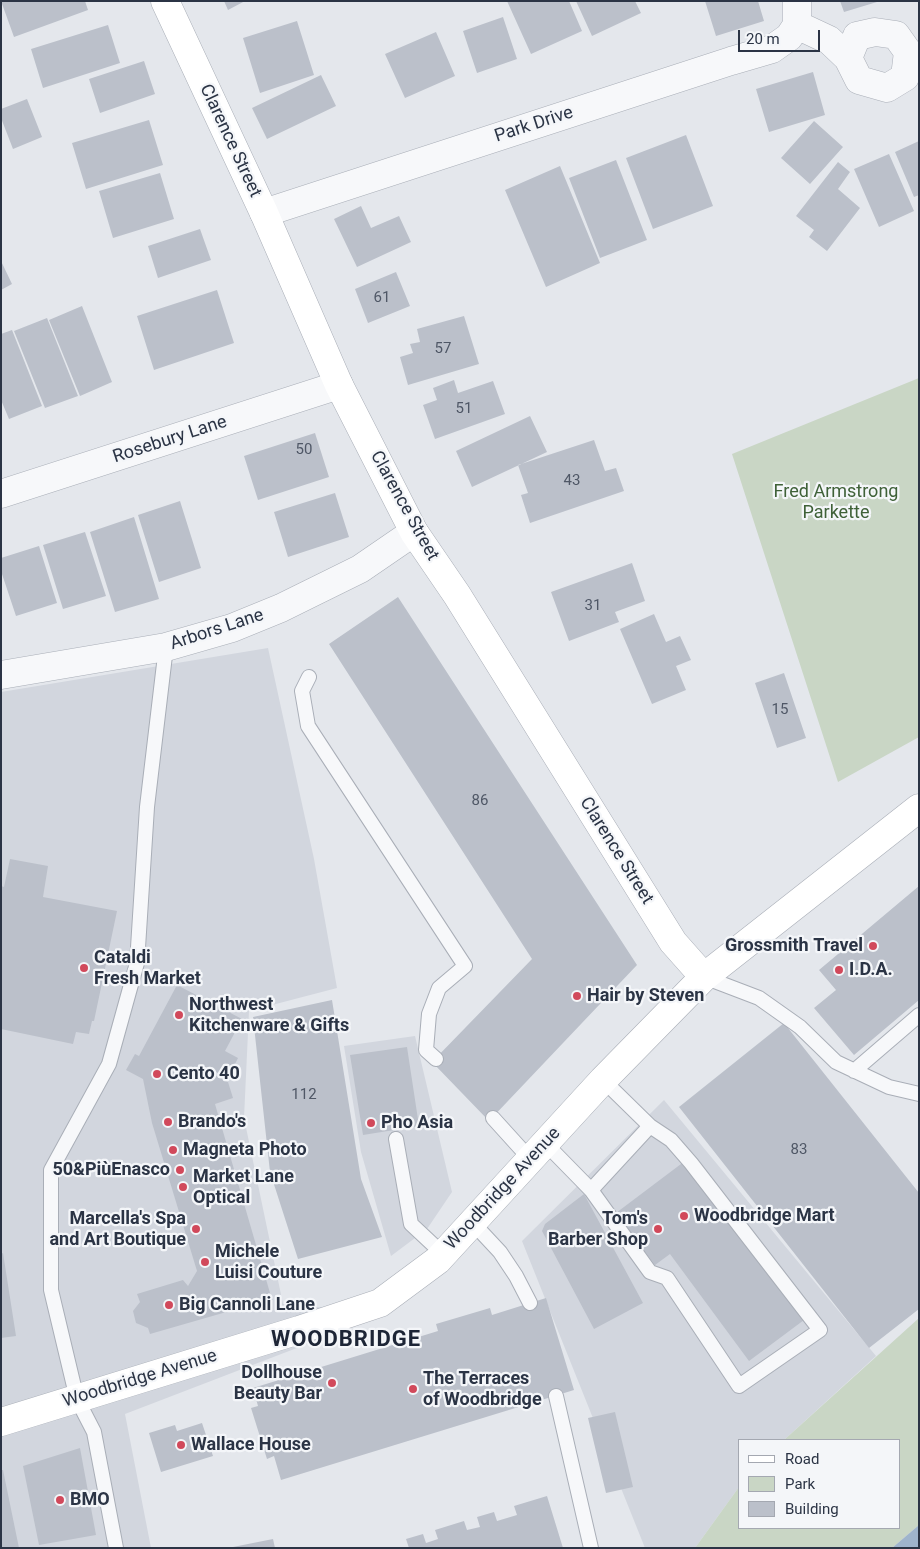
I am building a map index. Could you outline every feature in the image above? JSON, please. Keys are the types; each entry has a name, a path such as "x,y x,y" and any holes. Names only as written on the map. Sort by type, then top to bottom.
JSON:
{"street":[{"name":"Clarence Street","path":"165,1 264,213 339,386 414,532 457,595 672,942 704,977"},
{"name":"Park Drive","path":"264,213 772,49 789,37 797,13 848,58"},
{"name":"Rosebury Lane","path":"1,494 339,386"},
{"name":"Arbors Lane","path":"1,675 166,647 232,628 282,608 360,569 414,532"},
{"name":"Woodbridge Avenue","path":"1,1422 290,1333 380,1302 438,1260 603,1080 704,977 919,808"}],"lane":[{"path":"116,1548 94,1432 77,1399 50,1290 51,1170 109,1064 137,963 148,808 166,647"},
{"path":"309,677 302,692 308,726 465,966 439,988 429,1014 426,1050 436,1059"},
{"path":"704,977 759,998 800,1027 836,1062 889,1087 919,1094"},
{"path":"854,1070 919,1016"},
{"path":"493,1118 591,1190 650,1272 667,1278 739,1386 820,1330 691,1163 671,1140 650,1126 603,1080"},
{"path":"591,1190 650,1126"},
{"path":"396,1139 410,1224 443,1254"},
{"path":"472,1222 500,1252 516,1276 530,1303"},
{"path":"556,1396 591,1548"}],"shaded area":[{"path":"268,648 314,859 337,988 249,1011 244,1118 283,1304 388,1313 125,1414 151,1548 1,1548 1,692"},
{"path":"415,1036 452,1192 427,1229 391,1256 361,1152 344,1046"},
{"path":"664,1100 876,1356 785,1439 738,1439 738,1488 695,1548 645,1548 522,1241"}],"green space":[{"name":"Fred Armstrong Parkette","path":"919,378 919,737 838,782 732,454"},
{"path":"919,1318 919,1525 892,1548 695,1548 738,1488 738,1529 900,1529 900,1439 785,1439"}],"water":[{"path":"919,1525 919,1548 892,1548"}],"building":[{"path":"1,1 85,1 88,10 14,37"},
{"path":"224,1 245,1 228,10"},
{"path":"507,1 569,1 582,31 531,54"},
{"path":"576,1 635,1 641,13 592,36"},
{"path":"705,1 758,1 764,21 716,36"},
{"path":"840,1 877,1 877,2 844,12"},
{"path":"503,17 517,59 477,73 463,31"},
{"path":"297,21 314,75 260,93 243,38"},
{"path":"108,25 120,63 43,88 31,49"},
{"path":"436,32 455,76 405,98 385,54"},
{"path":"144,61 155,94 100,113 89,79"},
{"path":"813,72 825,115 769,132 756,89"},
{"path":"321,75 336,106 267,139 252,108"},
{"path":"27,99 42,137 13,149 1,118 1,109"},
{"path":"149,120 163,165 86,189 72,143"},
{"path":"814,121 843,147 810,184 781,158"},
{"path":"686,135 713,206 653,229 626,158"},
{"path":"919,141 919,195 914,197 895,152"},
{"path":"889,154 914,211 879,227 854,169"},
{"path":"616,160 647,240 600,258 569,178"},
{"path":"838,162 850,172 838,189 860,208 827,251 809,237 814,230 796,216"},
{"path":"560,166 600,263 546,287 505,190"},
{"path":"160,173 174,219 113,238 99,191"},
{"path":"361,206 371,228 399,216 411,242 357,267 334,219"},
{"path":"200,229 211,260 158,278 148,246"},
{"path":"1,261 12,284 1,290"},
{"path":"396,272 410,306 368,323 355,289"},
{"path":"217,290 234,343 154,370 137,316"},
{"path":"82,306 112,382 80,396 49,320"},
{"path":"464,316 479,364 408,385 400,357 413,353 410,344 420,342 417,329"},
{"path":"47,318 78,396 45,408 14,331"},
{"path":"12,330 42,406 9,419 1,400 1,334"},
{"path":"454,380 458,393 493,381 505,414 435,439 423,405 437,400 433,388"},
{"path":"530,416 547,452 472,487 456,451"},
{"path":"315,433 329,477 258,500 244,456"},
{"path":"594,440 605,471 616,468 624,491 530,523 521,495 528,493 518,465"},
{"path":"335,493 349,537 288,557 274,512"},
{"path":"180,501 201,568 159,582 138,515"},
{"path":"134,517 159,599 115,612 90,532"},
{"path":"85,532 106,596 63,609 43,545"},
{"path":"39,546 57,603 16,616 1,571 1,558"},
{"path":"632,563 645,601 615,612 619,622 569,641 551,592"},
{"path":"398,597 637,965 489,1121 432,1062 532,959 329,644"},
{"path":"654,614 666,642 680,636 691,660 676,666 686,690 652,704 620,629"},
{"path":"784,673 806,738 777,748 755,683"},
{"path":"10,859 48,866 43,897 117,911 94,1021 92,1021 89,1034 76,1032 73,1044 1,1029 1,886 4,887"},
{"path":"919,886 919,1000 854,1055 814,1008 836,990 819,970"},
{"path":"177,985 242,1019 225,1051 238,1058 228,1078 214,1071 212,1074 228,1082 233,1098 215,1104 270,1293 268,1293 268,1300 150,1334 148,1328 136,1323 133,1311 140,1302 137,1294 183,1280 188,1286 197,1271 152,1123 143,1079 126,1070 135,1054 139,1056"},
{"path":"332,1000 361,1179 382,1237 298,1259 270,1172 253,1017"},
{"path":"784,1023 919,1193 919,1309 869,1348 679,1107"},
{"path":"407,1047 419,1126 363,1135 350,1055"},
{"path":"685,1161 804,1320 749,1361 670,1254 655,1265 616,1213"},
{"path":"584,1194 643,1303 594,1329 542,1231 545,1224"},
{"path":"3,1253 16,1336 1,1338 1,1254"},
{"name":"The Terraces of Woodbridge","path":"546,1298 574,1390 281,1480 274,1456 267,1459 251,1408 258,1406 253,1388 438,1331 436,1324 490,1308 492,1315"},
{"path":"615,1412 633,1487 606,1493 588,1418"},
{"name":"Wallace House","path":"202,1423 213,1456 161,1472 149,1433 175,1425 177,1431"},
{"name":"BMO","path":"80,1448 96,1535 39,1545 23,1466"},
{"path":"1,1470 3,1470 19,1548 1,1548"},
{"path":"547,1496 563,1548 409,1548 406,1539 423,1534 426,1543 438,1539 435,1530 464,1521 467,1530 480,1527 477,1517 494,1512 497,1521 517,1515 514,1506"},
{"path":"273,1539 275,1548 233,1548 233,1547"}],"place":[{"name":"Grossmith Travel","path":"873,946"},
{"name":"Cataldi Fresh Market","path":"84,968"},
{"name":"I.D.A.","path":"839,970"},
{"name":"Hair by Steven","path":"577,996"},
{"name":"Northwest Kitchenware & Gifts","path":"179,1015"},
{"name":"Cento 40","path":"157,1074"},
{"name":"Brando's","path":"168,1122"},
{"name":"Pho Asia","path":"371,1123"},
{"name":"Magneta Photo","path":"173,1150"},
{"name":"50&PiùEnasco","path":"180,1170"},
{"name":"Market Lane Optical","path":"183,1187"},
{"name":"Woodbridge Mart","path":"684,1216"},
{"name":"Marcella's Spa and Art Boutique","path":"196,1229"},
{"name":"Tom's Barber Shop","path":"658,1229"},
{"name":"Michele Luisi Couture","path":"205,1262"},
{"name":"Big Cannoli Lane","path":"169,1305"},
{"name":"Dollhouse Beauty Bar","path":"332,1383"},
{"name":"The Terraces of Woodbridge","path":"413,1389"},
{"name":"Wallace House","path":"181,1445"},
{"name":"BMO","path":"60,1500"}],"district":[{"name":"WOODBRIDGE","path":"346,1340"}]}
